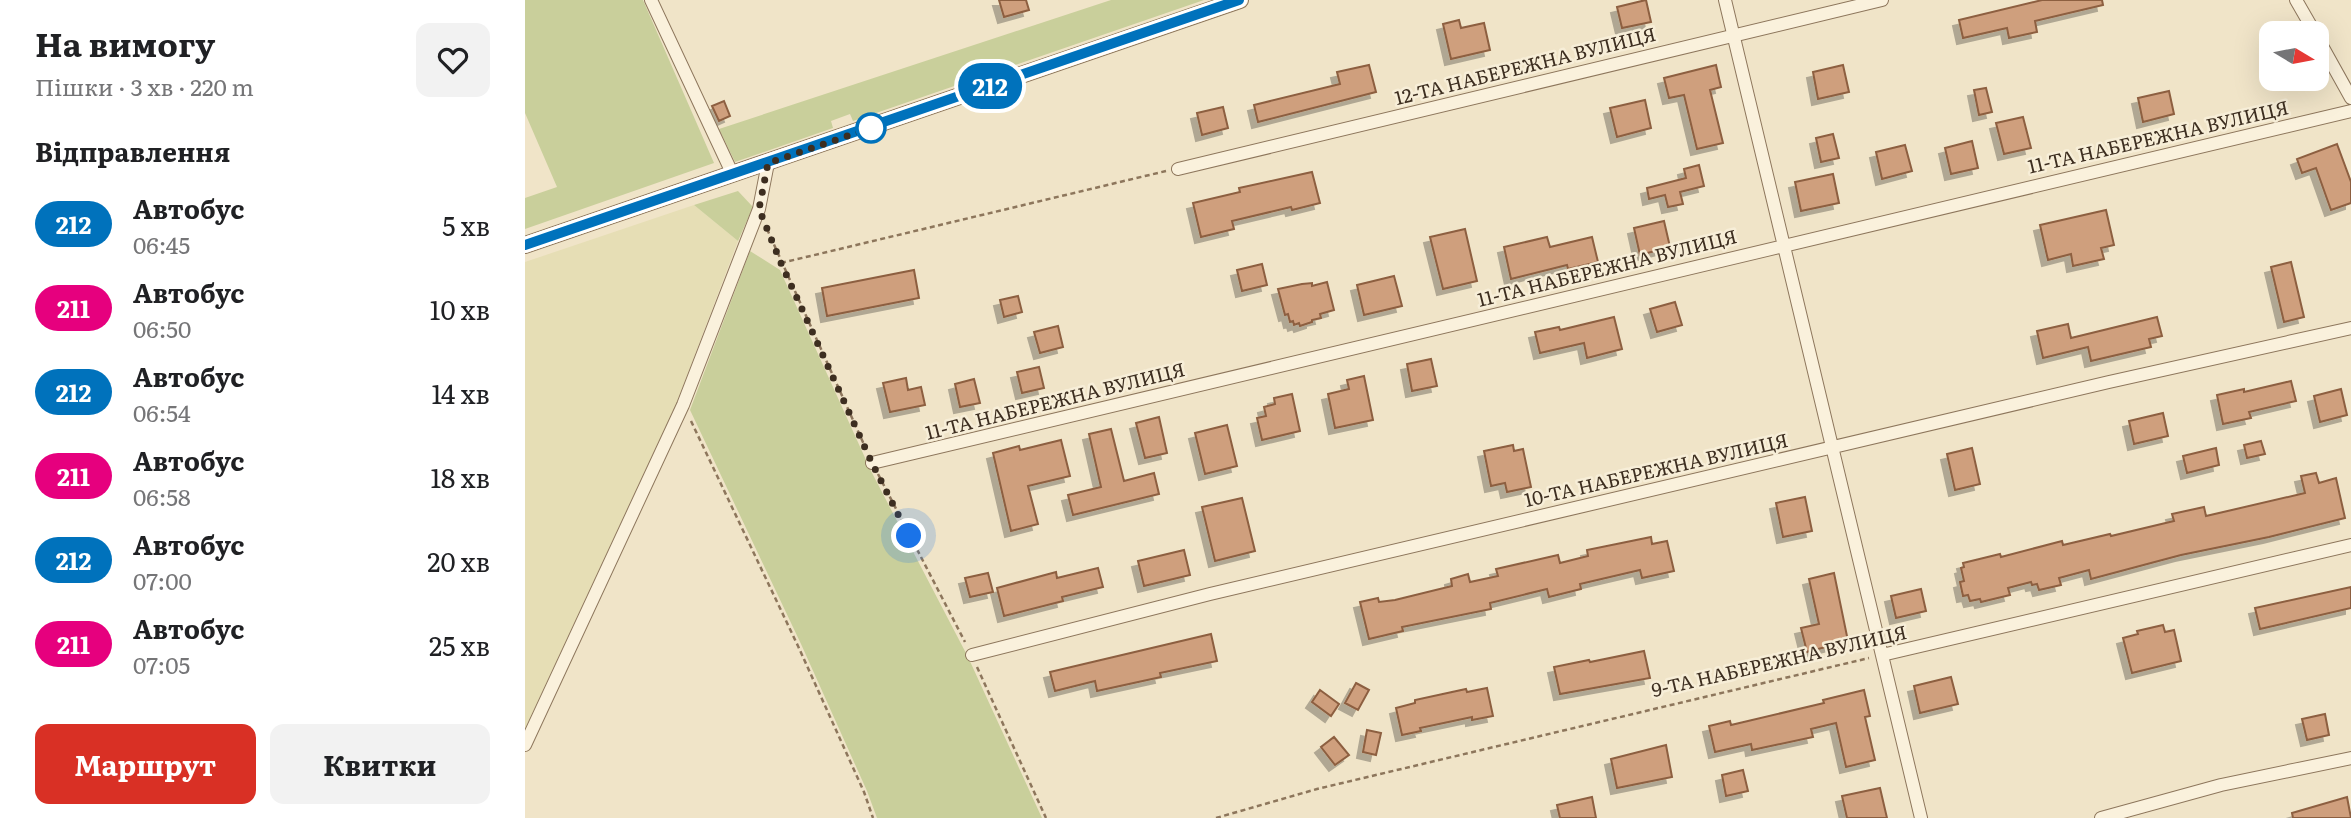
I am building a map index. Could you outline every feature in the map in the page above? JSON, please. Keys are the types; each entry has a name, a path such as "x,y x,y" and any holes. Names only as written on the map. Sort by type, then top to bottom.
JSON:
{"street":[{"path":"651,0 733,175"},
{"path":"525,245 1240,0"},
{"path":"1725,0 1921,818"},
{"name":"12-ТА НАБЕРЕЖНА ВУЛИЦЯ","path":"1178,169 1882,0"},
{"path":"2296,0 2308,21"},
{"path":"2329,58 2351,98"},
{"name":"11-ТА НАБЕРЕЖНА ВУЛИЦЯ","path":"872,463 1783,244 2351,111"},
{"path":"525,745 683,405 759,209 768,163"},
{"name":"10-ТА НАБЕРЕЖНА ВУЛИЦЯ","path":"972,656 1210,594 2096,385 2351,328"},
{"name":"9-ТА НАБЕРЕЖНА ВУЛИЦЯ","path":"1882,655 2351,545"},
{"path":"2101,818 2221,786 2351,758"}],"path":[{"path":"781,263 1178,169"},
{"path":"759,209 872,463 972,656 1046,818"},
{"path":"683,405 797,646 864,792 873,818"},
{"name":"9-ТА НАБЕРЕЖНА ВУЛИЦЯ","path":"1216,818 1317,789 1882,655"}],"shaded area":[{"path":"694,205 738,241 677,402 525,729 525,262"}],"green space":[{"path":"525,0 643,0 714,163 525,229 525,198 557,187 525,113"},
{"path":"1111,0 1204,0 853,121 850,114 831,121 833,128 735,162 719,129"},
{"path":"738,191 753,207 738,241 694,205"},
{"path":"750,251 780,270 871,471 968,657 1042,818 877,818 801,644 690,410"}],"building":[{"path":"999,0 1026,0 1029,10 1004,17"},
{"path":"1646,0 1651,22 1622,28 1617,7"},
{"path":"2042,0 2102,0 2103,5 2035,21 2037,32 2009,38 2007,28 1963,38 1959,20"},
{"path":"1459,20 1461,28 1484,23 1490,50 1451,59 1443,24"},
{"path":"1369,65 1376,92 1258,122 1254,105 1340,84 1337,72"},
{"path":"1716,65 1721,87 1710,90 1723,143 1697,149 1684,95 1669,98 1664,78"},
{"path":"1843,65 1849,92 1818,99 1813,72"},
{"path":"1986,88 1992,112 1979,115 1974,90"},
{"path":"2169,91 2174,114 2143,122 2138,98"},
{"path":"1645,100 1651,128 1617,137 1610,108"},
{"path":"724,101 730,116 719,121 712,106"},
{"path":"1223,107 1228,128 1202,135 1197,113"},
{"path":"2023,117 2031,148 2004,154 1996,123"},
{"path":"1833,134 1839,158 1821,162 1816,138"},
{"path":"1972,141 1978,168 1951,174 1945,148"},
{"path":"2337,144 2351,182 2351,203 2331,210 2316,168 2302,173 2297,159"},
{"path":"1905,145 1912,171 1882,179 1876,152"},
{"path":"1699,165 1704,186 1680,192 1683,204 1668,207 1665,195 1649,199 1647,188 1686,178 1684,169"},
{"path":"1312,172 1320,203 1232,221 1234,229 1201,237 1193,203 1240,192 1239,188"},
{"path":"1833,174 1839,203 1801,211 1795,182"},
{"path":"2106,210 2114,245 2101,248 2104,259 2073,266 2071,254 2048,260 2040,225"},
{"path":"1664,221 1670,247 1640,255 1634,228"},
{"path":"1465,229 1477,281 1443,289 1430,237"},
{"path":"1547,237 1550,247 1592,237 1598,262 1568,269 1567,265 1511,279 1504,247"},
{"path":"2291,262 2304,317 2284,322 2271,267"},
{"path":"1262,264 1267,285 1242,291 1237,270"},
{"path":"914,270 919,298 827,316 822,288"},
{"path":"1394,276 1402,306 1364,315 1357,285"},
{"path":"1327,282 1334,310 1320,314 1321,318 1300,326 1299,323 1294,325 1293,321 1290,322 1288,314 1285,315 1278,289"},
{"path":"1018,296 1022,312 1004,317 1000,300"},
{"path":"1675,302 1682,325 1657,332 1650,309"},
{"path":"1614,317 1622,349 1587,358 1584,343 1540,353 1535,332 1559,327 1560,330"},
{"path":"2157,317 2162,336 2149,339 2151,347 2091,361 2088,347 2043,358 2037,331 2068,324 2071,338"},
{"path":"1058,326 1063,347 1040,353 1034,332"},
{"path":"1431,359 1437,386 1412,391 1407,364"},
{"path":"1039,367 1044,388 1022,393 1017,372"},
{"path":"1364,376 1373,420 1335,428 1328,394 1349,389 1347,380"},
{"path":"906,378 908,390 921,387 925,405 890,412 883,383"},
{"path":"974,379 980,403 960,407 955,384"},
{"path":"2291,381 2296,401 2249,412 2251,418 2223,424 2217,395"},
{"path":"2341,389 2347,415 2320,422 2314,396"},
{"path":"1292,394 1300,431 1262,440 1257,418 1266,416 1264,407 1275,404 1274,398"},
{"path":"2163,413 2168,436 2134,444 2129,421"},
{"path":"1159,417 1167,453 1145,458 1136,423"},
{"path":"1227,425 1237,466 1205,474 1195,433"},
{"path":"1111,429 1124,481 1154,473 1159,494 1073,515 1068,495 1101,487 1089,434"},
{"path":"1061,440 1070,476 1028,486 1038,524 1011,531 993,453 1019,446 1020,450"},
{"path":"2261,441 2265,454 2247,458 2244,445"},
{"path":"1513,445 1514,451 1523,449 1531,487 1507,492 1505,483 1491,486 1484,451"},
{"path":"1972,448 1980,484 1955,490 1947,454"},
{"path":"2216,448 2219,465 2187,473 2183,456"},
{"path":"2316,473 2319,483 2336,478 2345,518 2181,555 2091,579 2089,570 2059,578 2061,585 2039,590 2037,584 2032,585 2031,582 2008,588 2010,595 1981,602 1980,599 1970,601 1968,595 1963,596 1960,582 1964,581 1961,568 1964,567 1963,563 2000,554 2001,557 2062,541 2063,545 2110,534 2111,536 2174,521 2172,514 2204,507 2206,516 2305,493 2301,476"},
{"path":"1805,497 1812,531 1783,537 1776,503"},
{"path":"1242,498 1255,551 1215,561 1202,507"},
{"path":"1651,537 1652,544 1667,541 1674,571 1642,578 1640,570 1580,584 1581,589 1549,597 1547,589 1490,603 1491,609 1402,627 1403,631 1369,639 1360,602 1378,598 1379,602 1395,600 1452,586 1451,579 1468,574 1470,582 1498,576 1496,569 1558,555 1560,563 1588,556 1587,550"},
{"path":"1184,550 1190,575 1144,586 1138,561"},
{"path":"1098,568 1103,587 1062,597 1063,601 1004,616 997,588 1056,572 1057,578"},
{"path":"988,573 993,592 970,597 965,578"},
{"path":"1834,573 1848,641 1807,652 1801,628 1819,624 1809,579"},
{"path":"2351,587 2351,608 2260,629 2255,608"},
{"path":"1921,589 1926,611 1896,618 1891,596"},
{"path":"2163,625 2165,632 2174,630 2181,661 2132,673 2123,638 2138,634 2137,631"},
{"path":"1211,634 1217,661 1160,673 1161,677 1097,691 1095,681 1055,691 1050,672"},
{"path":"1644,651 1650,678 1560,694 1554,667"},
{"path":"1951,677 1958,704 1920,713 1914,686"},
{"path":"1356,683 1369,690 1358,710 1345,703"},
{"path":"1487,688 1493,716 1472,720 1472,717 1420,728 1421,731 1402,735 1396,708 1415,703 1415,700 1466,689 1467,692"},
{"path":"1320,690 1339,704 1331,716 1312,702"},
{"path":"1864,690 1870,716 1865,717 1875,760 1846,767 1836,723 1811,729 1813,737 1752,750 1751,744 1715,752 1709,726 1730,721 1731,725 1824,703 1823,700"},
{"path":"2325,714 2329,735 2307,740 2302,719"},
{"path":"1367,730 1381,733 1376,755 1363,752"},
{"path":"1334,737 1349,755 1335,765 1321,747"},
{"path":"1666,745 1672,777 1617,788 1611,759"},
{"path":"1743,770 1748,791 1726,796 1722,775"},
{"path":"1880,788 1887,818 1847,818 1842,796"},
{"path":"1592,797 1596,818 1560,818 1557,805"},
{"path":"2347,797 2351,818 2293,818 2292,813"}],"bus line":[{"name":"212","path":"525,245 1239,0"}],"route":[{"path":"871,128 768,163 759,209 872,463 909,536"}]}
